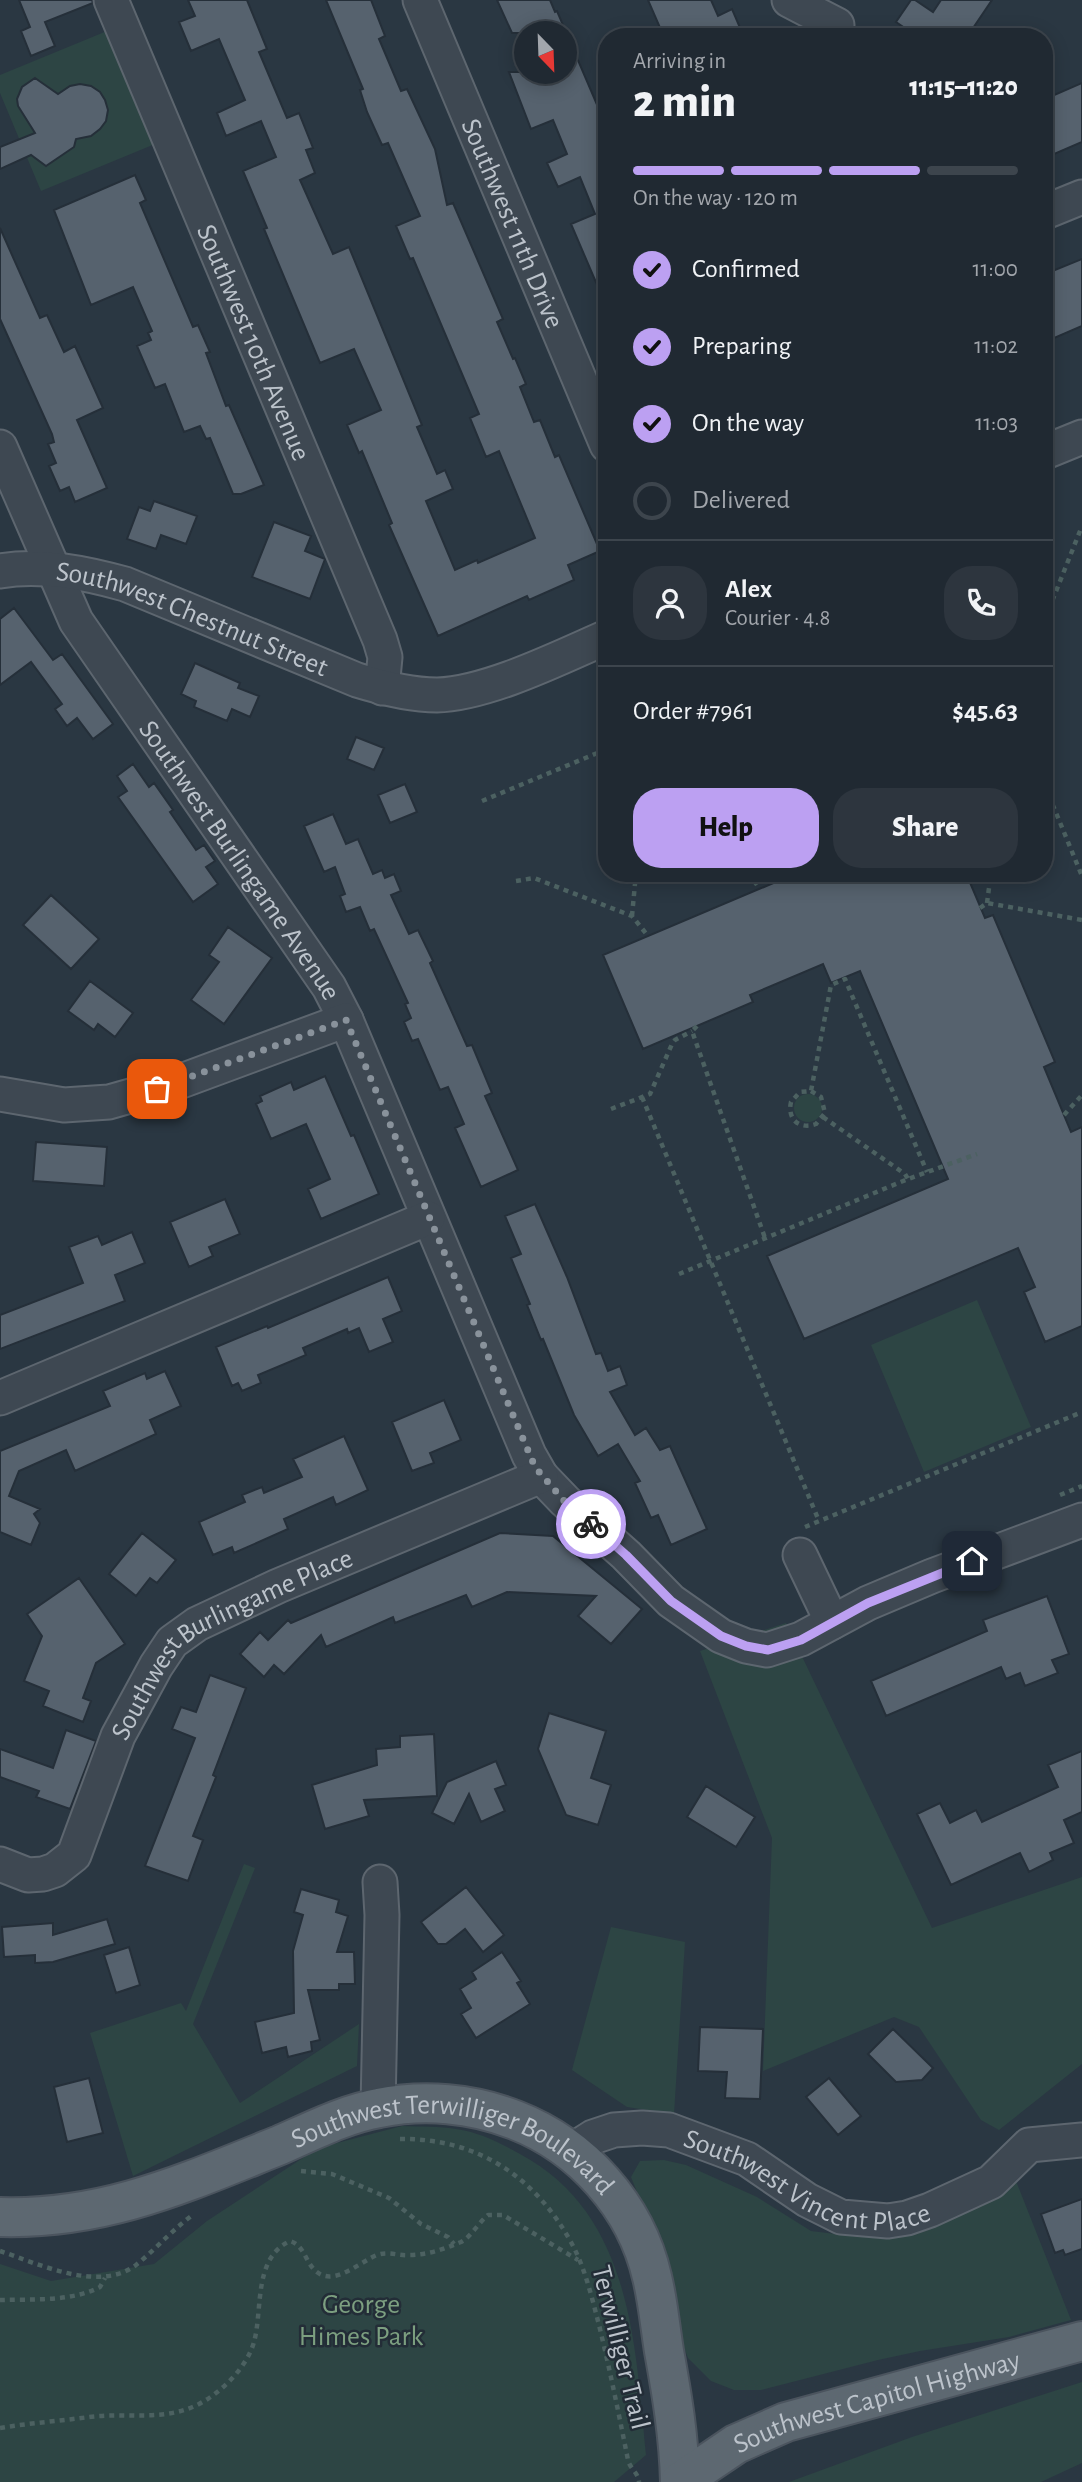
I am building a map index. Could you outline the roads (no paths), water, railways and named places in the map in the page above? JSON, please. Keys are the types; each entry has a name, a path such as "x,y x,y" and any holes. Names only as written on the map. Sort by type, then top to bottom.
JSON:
{"main road":[{"name":"Southwest Terwilliger Boulevard","path":"0,2217 63,2215 141,2199 342,2119 386,2123 439,2104 481,2109 531,2126 571,2151 595,2172 621,2204 635,2231 652,2276 679,2437 680,2482"},
{"name":"Southwest Capitol Highway","path":"680,2482 736,2444 786,2422 851,2402 1082,2341"}],"street":[{"name":"Southwest 10th Avenue","path":"111,0 380,639 385,657 382,688"},
{"name":"Southwest 11th Drive","path":"420,0 598,423"},
{"path":"789,0 841,21"},
{"path":"1053,209 1082,197"},
{"path":"1053,449 1082,437"},
{"name":"Southwest Burlingame Avenue","path":"0,447 76,621 314,961 346,1020 524,1444 541,1476 565,1502 626,1555 671,1601 721,1636 746,1646 768,1650 801,1640 868,1603 932,1576 1082,1520"},
{"name":"Southwest Chestnut Street","path":"0,571 53,570 91,575 125,584 382,688 441,695 480,687 537,667 598,641"},
{"path":"0,1094 64,1105 109,1102 176,1083 346,1020"},
{"path":"0,1398 428,1218"},
{"name":"Southwest Burlingame Place","path":"0,1864 28,1875 43,1874 55,1870 74,1855 118,1736 156,1666 172,1642 180,1636 197,1624 278,1586 541,1476"},
{"path":"799,1543 832,1622"},
{"path":"380,1882 386,2123"},
{"name":"Southwest Vincent Place","path":"571,2151 593,2137 614,2130 669,2130 747,2159 815,2204 841,2217 888,2221 930,2210 991,2182 1029,2145 1082,2140"}],"park label":[{"name":"George Himes Park","path":"361,2319"}]}
